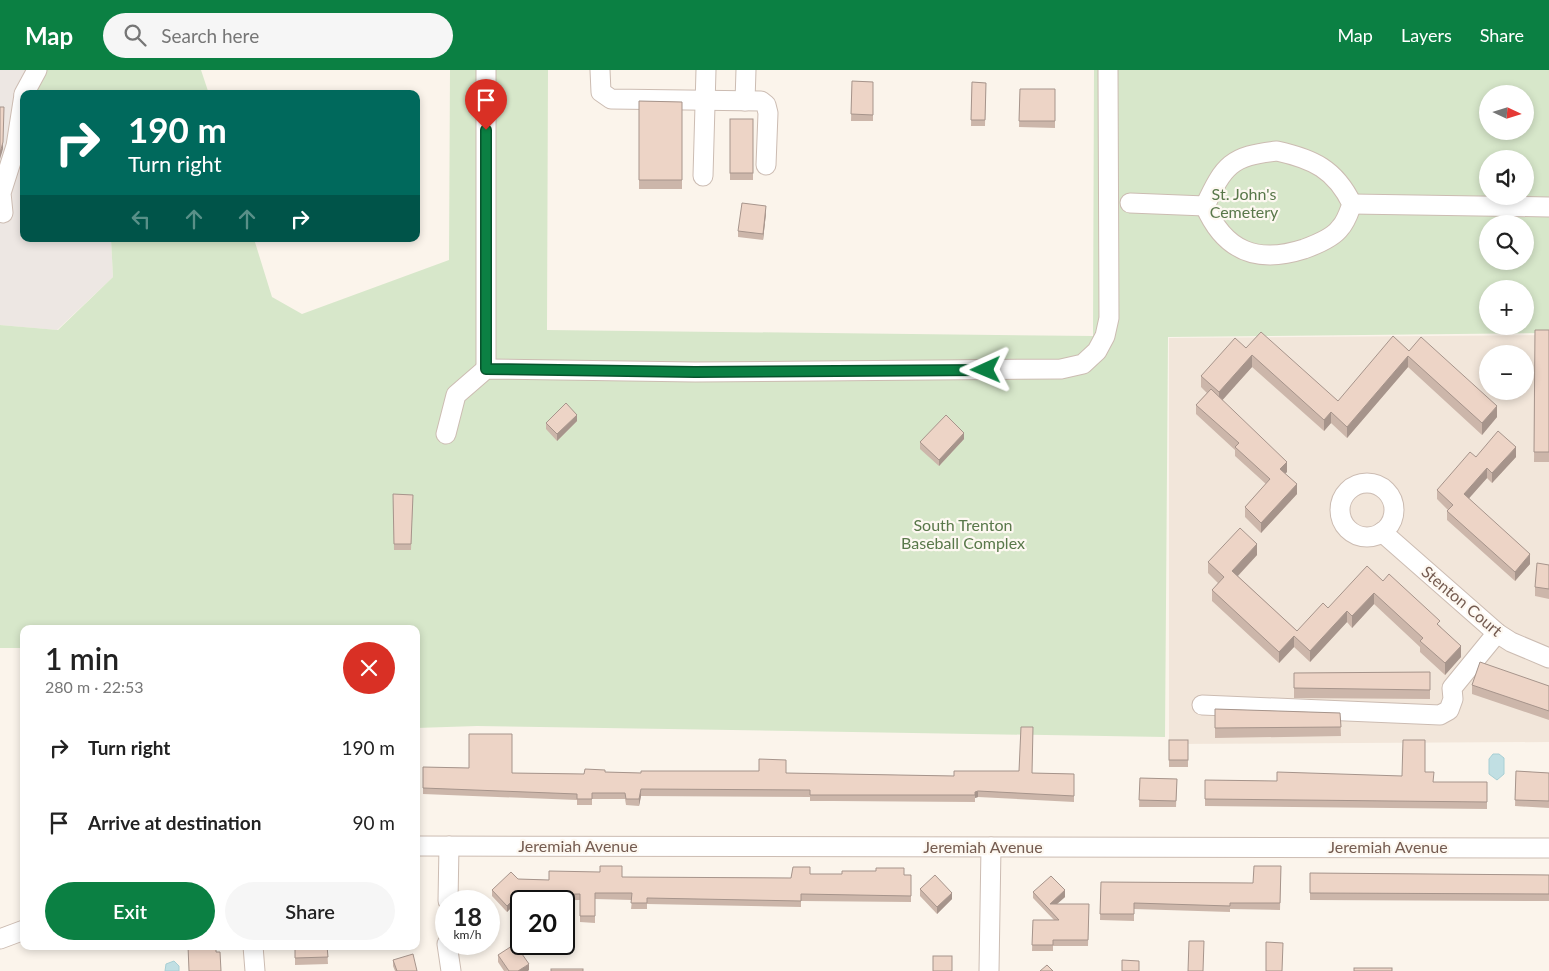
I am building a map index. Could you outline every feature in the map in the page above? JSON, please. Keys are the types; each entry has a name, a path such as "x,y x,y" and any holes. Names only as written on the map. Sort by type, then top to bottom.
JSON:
{"street":[{"path":"26,90 37,70"},
{"path":"486,70 486,369"},
{"path":"600,70 601,92 610,99 760,101 766,105 768,113 766,165"},
{"path":"703,176 706,70"},
{"path":"745,100 746,70"},
{"path":"446,434 456,395 486,369 695,372 949,371 1061,369 1083,364 1098,351 1105,336 1109,318 1108,70"},
{"path":"3,213 1,192 11,166 20,116"},
{"path":"1277,151 1306,157 1331,173 1346,192 1352,204 1340,229 1315,245 1283,255 1248,253 1225,239 1210,219 1205,206 1213,188 1229,166 1248,154 1277,151"},
{"path":"1130,203 1205,206"},
{"path":"1352,204 1549,207"},
{"name":"Stenton Court","path":"1382,532 1497,633 1537,655 1549,658"},
{"path":"1202,705 1440,715 1450,710 1453,699 1452,688 1497,633"},
{"name":"Jeremiah Avenue","path":"420,846 1549,848"},
{"path":"448,890 449,846"},
{"path":"990,846 990,971"},
{"path":"0,938 20,931"},
{"path":"253,950 255,971"},
{"path":"449,955 451,971"}],"shaded area":[{"path":"0,70 30,70 25,90 20,90 20,242 111,242 113,277 57,330 0,325"},
{"path":"1549,335 1549,742 1169,744 1169,338"}],"green space":[{"path":"30,70 201,70 208,90 31,90"},
{"name":"South Trenton Baseball Complex","path":"450,70 548,70 547,330 1093,336 1094,70 1549,70 1549,333 1534,333 1534,280 1479,280 1479,334 1168,337 1165,737 477,726 420,728 420,625 20,625 20,648 0,648 0,325 58,330 113,277 111,242 255,242 272,297 302,314 449,260"}],"water":[{"path":"1493,754 1499,754 1504,758 1504,774 1497,780 1489,774 1489,759"},
{"path":"174,961 179,966 179,971 165,971 166,964"}],"building":[{"path":"852,81 873,82 873,115 851,114"},
{"path":"972,82 986,83 985,120 971,120"},
{"path":"1020,89 1055,89 1055,121 1019,121"},
{"path":"639,101 682,102 682,180 639,180"},
{"path":"0,107 4,107 3,142 0,153"},
{"path":"730,119 753,119 753,173 730,173"},
{"path":"742,203 766,206 763,234 738,231"},
{"path":"1535,330 1549,330 1549,452 1534,452"},
{"path":"1261,332 1338,401 1393,336 1409,351 1421,337 1479,390 1479,400 1490,400 1497,406 1482,423 1408,356 1347,427 1331,412 1324,420 1252,355 1219,392 1201,376 1235,338 1246,348"},
{"path":"1211,389 1287,462 1280,469 1297,484 1261,523 1245,507 1270,479 1235,447 1239,443 1196,405"},
{"path":"566,403 577,415 557,434 546,423"},
{"path":"946,415 964,433 939,460 920,442"},
{"path":"1498,431 1516,447 1492,473 1487,468 1464,494 1530,554 1515,572 1447,511 1453,505 1437,490 1470,452 1476,457"},
{"path":"393,494 413,495 411,544 394,544"},
{"path":"1240,528 1257,544 1232,571 1297,631 1323,603 1328,608 1367,566 1383,581 1389,574 1440,621 1437,624 1461,646 1445,663 1420,641 1423,638 1374,593 1352,616 1347,611 1310,651 1294,636 1279,652 1212,590 1224,577 1208,562"},
{"path":"1537,563 1549,565 1549,589 1535,587"},
{"path":"1480,662 1549,686 1549,711 1472,685"},
{"path":"1430,672 1430,690 1294,688 1294,673"},
{"path":"1215,709 1340,713 1341,727 1215,728"},
{"path":"1021,727 1033,727 1032,773 1074,774 1074,796 978,791 975,792 975,795 810,795 810,790 641,789 639,799 626,799 625,793 592,793 592,799 577,799 577,794 423,788 423,767 469,768 469,734 512,734 512,773 584,774 585,769 605,770 605,772 641,773 641,771 759,771 759,759 786,760 786,773 954,776 954,771 1019,771"},
{"path":"1169,740 1188,740 1188,760 1169,760"},
{"path":"1403,740 1425,740 1425,772 1434,772 1433,782 1487,782 1487,802 1205,799 1205,780 1277,781 1277,772 1402,776"},
{"path":"1516,771 1549,773 1549,801 1515,800"},
{"path":"1140,778 1177,779 1176,801 1139,800"},
{"path":"600,866 622,866 622,877 791,878 793,867 810,867 810,874 842,874 842,871 876,871 876,868 904,868 904,875 911,875 911,896 801,894 801,901 647,898 647,903 631,903 632,893 595,893 595,916 580,916 580,894 575,894 575,890 510,890 510,903 507,906 500,899 500,890 492,890 511,872 518,879 549,880 549,871 600,872"},
{"path":"1254,866 1281,866 1280,903 1230,903 1230,906 1134,903 1134,914 1100,914 1101,882 1253,883"},
{"path":"1310,873 1549,875 1549,894 1310,893"},
{"path":"935,875 952,893 937,907 920,889"},
{"path":"1051,876 1065,890 1050,904 1089,904 1088,940 1053,940 1053,945 1032,945 1033,920 1059,920 1033,892"},
{"path":"1189,941 1204,941 1203,971 1188,971"},
{"path":"1266,942 1283,943 1282,971 1266,971"},
{"path":"510,947 510,955 523,955 529,964 518,971 509,971 498,955"},
{"path":"188,950 216,950 216,952 220,952 221,971 189,971"},
{"path":"295,950 327,950 328,957 295,958"},
{"path":"413,954 417,971 397,971 393,960"},
{"path":"933,956 952,956 952,971 933,971"},
{"path":"1122,960 1139,961 1139,971 1122,971"},
{"path":"1047,965 1053,971 1040,971"},
{"path":"1354,968 1392,968 1392,971 1354,971"},
{"path":"551,969 583,969 583,971 551,971"}],"route":[{"path":"486,130 486,369 695,372 986,370"}],"park label":[{"name":"St. John's Cemetery","path":"1244,203"}]}
